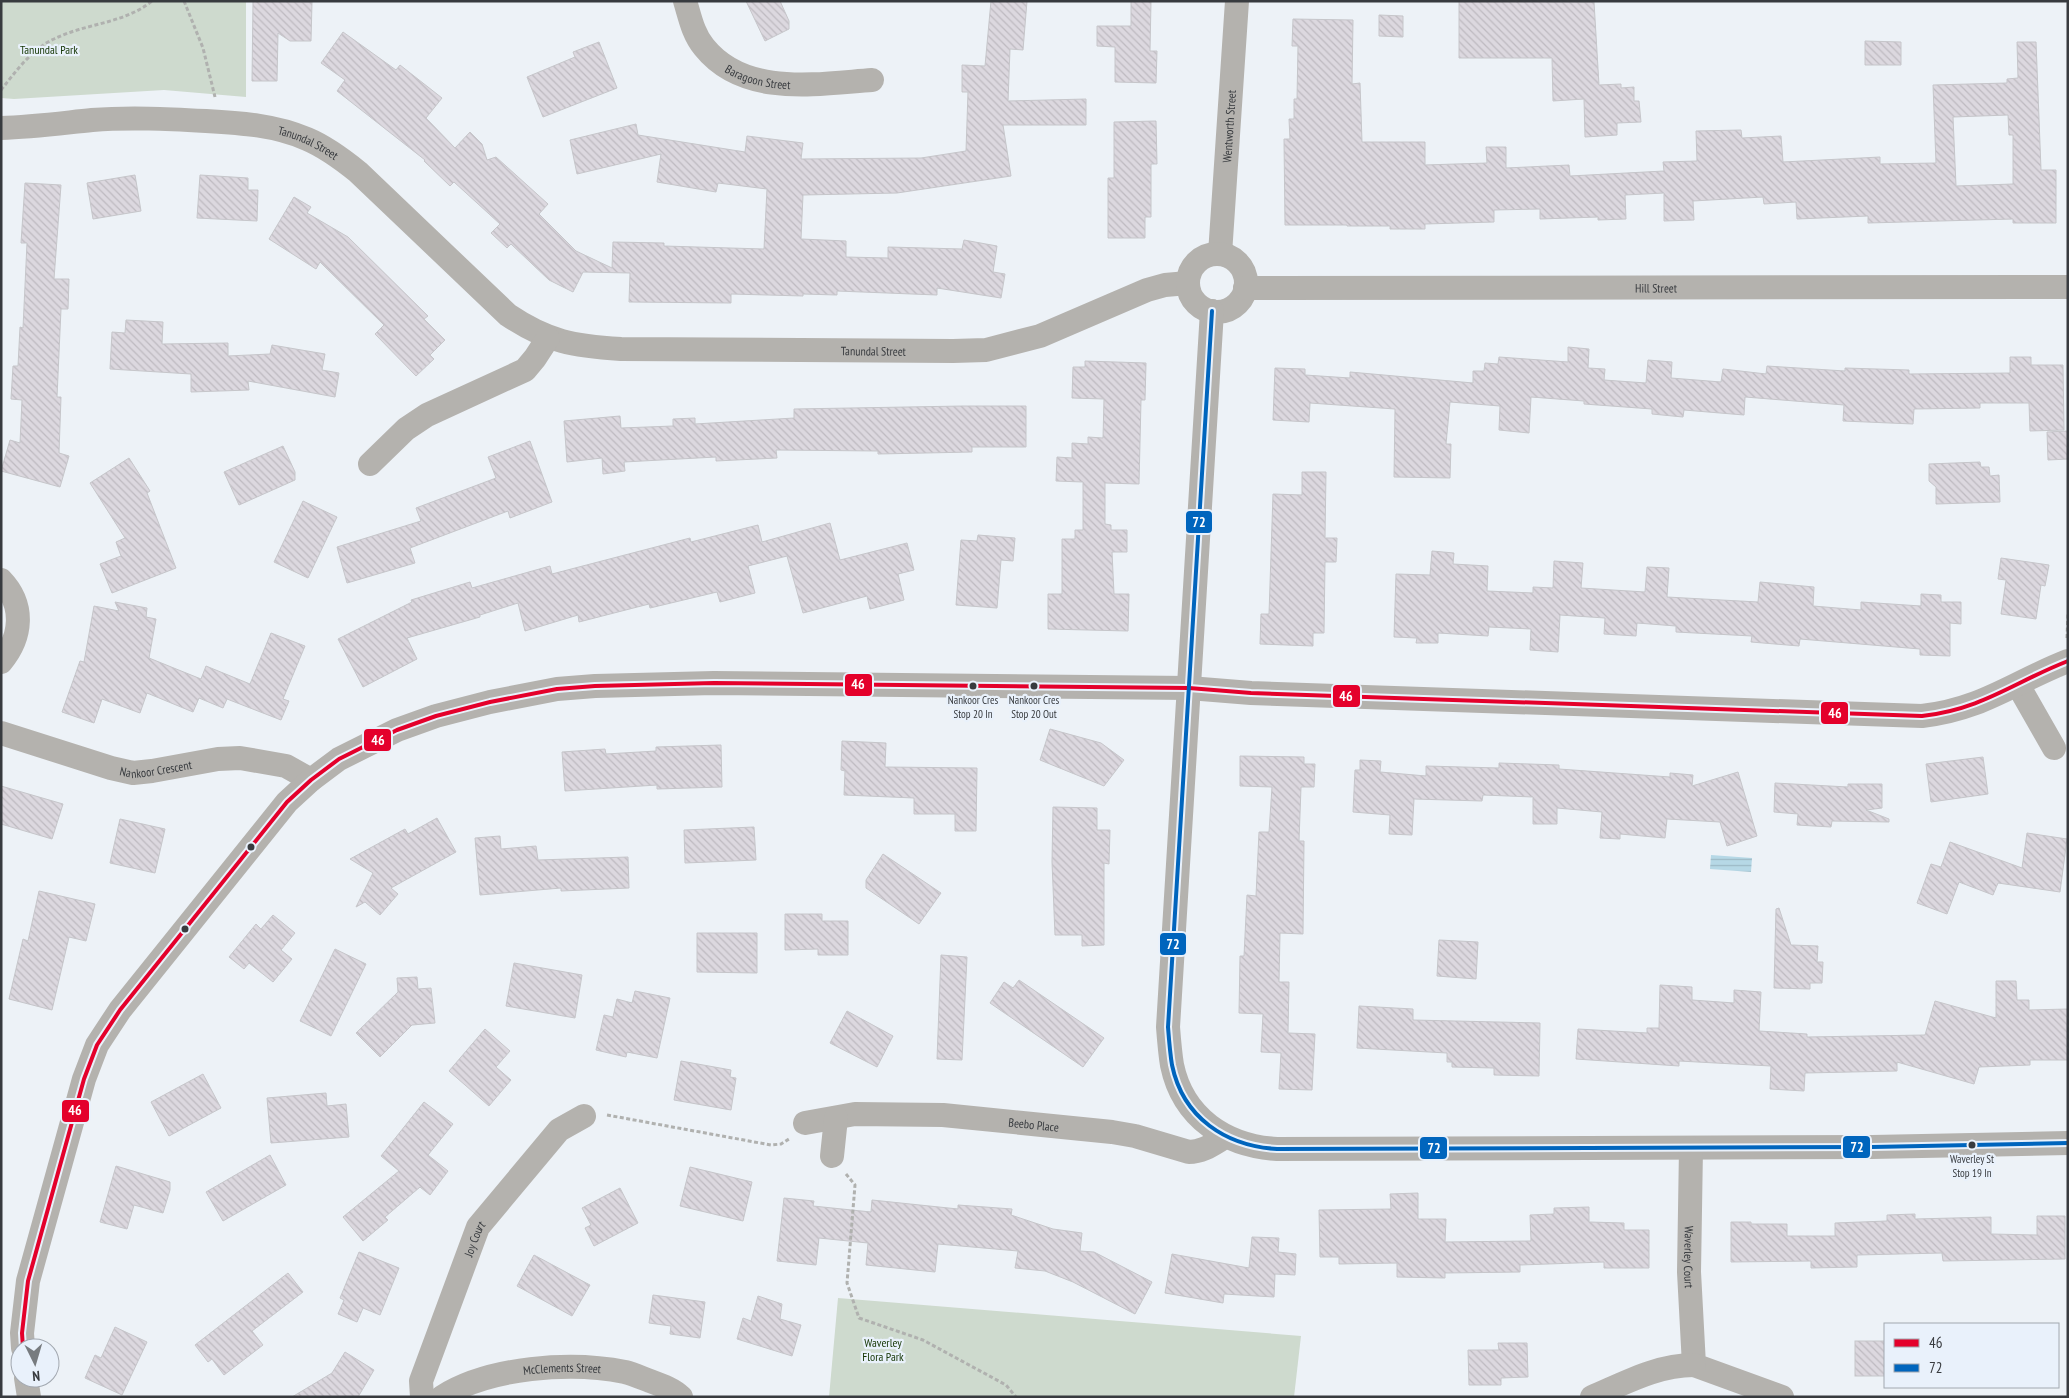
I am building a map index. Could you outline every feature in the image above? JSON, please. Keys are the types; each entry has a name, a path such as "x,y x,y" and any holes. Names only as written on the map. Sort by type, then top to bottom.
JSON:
{"street":[{"name":"Baragoon Street","path":"685,1 694,32 704,48 733,72 751,78 785,84 803,85 872,80"},
{"name":"Wentworth Street","path":"1220,254 1237,1"},
{"name":"Tanundal Street","path":"1,128 141,118 222,122 271,127 308,139 337,155 358,172 508,315 548,338 572,344 621,349 986,350 1040,336 1147,290 1165,285 1188,283"},
{"path":"1220,254 1232,258 1239,264 1244,272 1245,288 1234,306 1225,310 1212,311 1198,304 1192,297 1188,283 1191,270 1197,262 1204,257 1220,254"},
{"name":"Hill Street","path":"1245,288 2068,287"},
{"path":"1212,311 1168,1027 1172,1066 1183,1097 1193,1110 1225,1137 1258,1148 1277,1149 1882,1147 2068,1143"},
{"path":"370,464 406,429 427,415 525,370 536,358 548,338"},
{"path":"1,580 14,599 18,622 15,641 1,662"},
{"path":"23,1338 28,1281 84,1079 97,1045 120,1010 287,802 339,759 366,744 436,716 490,702 557,689 595,686 714,683 1189,688 1261,693 1922,716 1961,709 1985,701 2044,670 2068,660"},
{"path":"2018,685 2054,748"},
{"name":"Nankoor Crescent","path":"1,733 111,768 133,772 152,771 218,759 240,758 286,766 312,780"},
{"name":"Beebo Place","path":"805,1123 855,1114 943,1115 1074,1127 1135,1136 1189,1152 1197,1152 1225,1137"},
{"name":"Joy Court","path":"422,1397 421,1381 478,1227 559,1130 584,1116"},
{"path":"832,1156 836,1118"},
{"name":"Waverley Court","path":"1691,1148 1689,1272 1694,1364"},
{"path":"1592,1397 1652,1372 1674,1365 1694,1364 1782,1397"},
{"name":"McClements Street","path":"442,1397 480,1380 512,1371 548,1368 592,1368 626,1372 676,1392 681,1397"}],"path":[{"path":"1,90 39,48 55,38 133,14 152,1"},
{"path":"184,1 203,48 222,122"},
{"path":"2068,614 2066,628 2068,646"},
{"path":"584,1116 609,1115 770,1145 781,1144 805,1123"},
{"path":"832,1156 856,1185 847,1283 859,1318 923,1340 1006,1385 1016,1397"}],"green space":[{"name":"Tanundal Park","path":"1,1 246,1 246,97 164,90 14,99 1,98"},
{"name":"Waverley Flora Park","path":"838,1298 1301,1336 1294,1397 829,1397"}],"water":[{"path":"1711,855 1752,858 1751,872 1710,869"}],"building":[{"path":"253,1 312,2 311,41 290,41 278,33 277,81 252,81"},
{"path":"746,1 780,1 789,21 789,29 765,41"},
{"path":"991,1 1027,1 1023,50 1010,49 1008,101 1086,99 1086,125 1003,125 1011,176 897,193 803,195 801,239 846,241 846,257 888,258 888,247 962,249 964,240 997,246 993,272 1005,274 1001,298 937,288 937,295 837,291 837,295 803,294 803,296 731,294 731,303 629,302 630,273 583,272 573,292 549,280 511,244 507,248 491,233 500,224 454,182 450,186 425,160 337,91 345,80 321,63 343,32 396,70 400,65 442,98 426,118 455,148 470,132 482,144 487,160 496,157 548,204 539,214 576,251 612,268 613,242 664,243 664,246 764,249 767,189 718,183 716,192 657,182 661,154 577,174 570,140 636,124 638,135 745,152 747,136 803,143 801,159 921,158 966,151 968,92 962,92 962,65 985,66"},
{"path":"1131,1 1151,1 1150,51 1157,51 1156,83 1115,82 1115,47 1097,46 1097,26 1131,26"},
{"path":"1459,1 1594,2 1599,85 1621,84 1621,88 1634,87 1634,101 1639,101 1641,122 1617,123 1617,135 1585,137 1584,99 1553,101 1552,58 1459,58"},
{"path":"1379,15 1403,16 1403,37 1379,36"},
{"path":"1293,19 1353,20 1352,84 1360,83 1362,142 1425,142 1425,165 1487,163 1486,147 1506,147 1506,168 1569,165 1570,176 1664,171 1663,162 1697,161 1696,131 1741,130 1742,138 1781,136 1783,162 1880,157 1880,164 1936,163 1933,85 2007,83 2007,79 2018,78 2017,42 2036,42 2041,170 2056,170 2056,223 2013,223 2013,219 1868,223 1868,216 1797,219 1796,202 1764,204 1763,197 1693,201 1694,220 1664,221 1664,193 1625,195 1626,219 1598,220 1598,217 1540,219 1540,209 1494,210 1494,222 1425,224 1425,229 1390,229 1390,226 1285,225 1284,139 1290,139 1289,119 1294,119 1294,99 1297,99 1298,46 1292,46","holes":["2008,115 2009,135 2013,135 2013,184 1956,186 1953,117"]},
{"path":"1865,41 1901,42 1901,65 1865,65"},
{"path":"599,42 617,88 543,117 527,77 575,57 573,52"},
{"path":"1156,121 1157,164 1151,164 1151,217 1145,217 1145,238 1108,238 1108,178 1114,178 1114,122"},
{"path":"135,175 141,211 93,219 87,183"},
{"path":"200,175 248,178 248,190 258,190 257,221 197,218"},
{"path":"25,183 61,185 54,279 69,279 68,309 61,309 57,397 61,397 59,453 69,456 60,487 1,471 10,440 20,443 22,400 11,399 13,366 18,366 20,327 23,328 27,243 21,243"},
{"path":"294,197 311,207 307,213 348,237 428,316 424,319 445,340 430,355 434,359 416,376 375,334 384,325 320,262 316,269 269,239"},
{"path":"126,320 163,322 162,344 228,343 228,356 270,354 272,345 325,354 322,370 339,373 335,397 248,381 249,390 191,392 191,374 110,369 112,332 125,333"},
{"path":"1568,347 1589,349 1588,368 1605,369 1604,380 1646,383 1648,360 1672,362 1671,378 1721,382 1723,369 1766,374 1767,366 1845,371 1845,368 1909,370 1909,374 2010,373 2010,357 2031,357 2031,365 2063,365 2064,430 2030,431 2029,403 1980,403 1980,408 1914,409 1913,424 1843,421 1844,405 1745,397 1744,415 1684,410 1683,417 1652,414 1652,409 1584,404 1584,401 1531,397 1529,433 1499,430 1500,406 1450,402 1446,444 1451,444 1450,478 1394,477 1395,409 1310,403 1309,422 1273,420 1275,368 1305,369 1305,375 1350,378 1350,372 1473,383 1473,371 1484,371 1485,363 1498,364 1499,357 1568,362"},
{"path":"1085,361 1146,363 1145,400 1141,400 1139,484 1105,483 1105,524 1111,525 1111,530 1127,530 1127,552 1112,552 1114,594 1129,594 1128,631 1048,629 1048,594 1062,594 1062,539 1075,539 1075,530 1083,530 1083,482 1056,481 1057,457 1072,458 1072,443 1088,444 1088,437 1103,438 1104,399 1072,398 1073,367 1085,367"},
{"path":"1026,406 1026,447 972,447 972,452 878,454 878,451 776,450 777,458 716,461 716,457 624,462 625,471 603,474 602,458 567,462 564,421 620,416 621,428 673,426 673,419 695,418 695,424 794,418 794,409"},
{"path":"2068,431 2068,459 2048,460 2047,432"},
{"path":"530,441 552,502 510,518 508,511 410,548 415,563 347,583 337,547 421,521 416,508 496,478 488,457"},
{"path":"283,446 295,472 295,480 239,505 224,472"},
{"path":"129,458 150,491 147,493 176,568 112,593 100,564 121,556 116,542 125,538 90,483"},
{"path":"1980,462 1981,467 1989,467 1990,476 1999,475 2000,502 1936,504 1936,487 1929,481 1929,464"},
{"path":"1302,472 1326,472 1325,538 1337,538 1336,562 1325,562 1324,633 1313,633 1313,646 1260,644 1261,614 1269,614 1273,494 1302,495"},
{"path":"303,501 337,517 308,578 274,562"},
{"path":"830,523 840,560 907,543 914,570 898,574 904,600 870,609 867,596 803,613 787,556 748,566 755,593 720,602 717,592 650,608 649,604 579,622 578,615 525,631 518,603 480,615 480,617 407,638 417,659 363,687 338,639 412,602 411,600 470,582 472,588 550,566 552,574 690,538 691,542 758,525 762,542"},
{"path":"978,535 1015,538 1013,561 1001,560 997,608 956,605 961,540 977,541"},
{"path":"1432,551 1454,553 1453,564 1488,566 1487,591 1533,593 1533,587 1553,588 1554,561 1583,563 1581,588 1645,592 1647,567 1669,568 1667,597 1758,602 1760,582 1814,587 1813,606 1861,610 1861,602 1921,606 1921,594 1941,595 1941,602 1961,602 1961,624 1950,623 1950,656 1920,655 1920,649 1800,639 1799,646 1751,642 1752,636 1676,632 1676,626 1637,623 1636,636 1604,634 1605,618 1560,615 1558,652 1530,650 1531,629 1489,627 1488,636 1438,633 1438,643 1416,643 1417,638 1394,637 1396,574 1430,575"},
{"path":"2001,558 2049,565 2045,586 2041,585 2036,619 2001,614 2006,580 1998,579"},
{"path":"115,602 147,608 146,617 156,619 149,658 201,679 206,666 250,684 271,633 305,646 283,699 289,701 281,720 227,699 223,708 199,698 193,712 147,693 140,713 102,699 94,723 62,712 80,661 84,662 94,606 119,611"},
{"path":"1050,729 1101,743 1124,760 1104,786 1040,760"},
{"path":"842,741 886,743 885,767 977,768 976,831 955,831 955,814 914,814 914,798 844,795 845,771 841,770"},
{"path":"721,745 722,787 657,789 657,785 565,791 562,752 605,749 606,754 656,751 656,747"},
{"path":"1240,756 1304,757 1304,764 1315,764 1314,787 1301,787 1299,841 1304,841 1303,934 1280,933 1279,982 1289,982 1288,1033 1315,1034 1312,1090 1279,1089 1281,1053 1261,1052 1263,1014 1239,1013 1240,956 1244,956 1247,895 1256,896 1259,832 1269,832 1272,787 1240,786"},
{"path":"1983,757 1988,794 1931,802 1926,764"},
{"path":"1360,760 1381,761 1380,772 1426,776 1426,766 1499,768 1499,763 1559,765 1559,769 1670,777 1670,773 1693,775 1692,786 1738,772 1757,836 1727,846 1720,822 1667,819 1665,838 1620,834 1620,839 1600,838 1602,812 1557,808 1557,824 1533,824 1533,797 1483,795 1482,801 1414,799 1412,835 1389,834 1390,815 1353,812 1355,770 1360,770"},
{"path":"1775,783 1848,787 1848,784 1882,784 1882,808 1866,810 1889,819 1889,822 1832,821 1831,827 1797,825 1798,814 1774,812"},
{"path":"1,786 63,804 52,839 1,824"},
{"path":"1053,807 1097,808 1097,830 1110,830 1109,864 1104,863 1104,945 1082,946 1082,935 1055,935 1052,862"},
{"path":"437,818 456,852 391,888 398,894 380,915 365,902 356,907 373,873 350,859 405,829 408,834"},
{"path":"120,819 165,829 155,873 110,863"},
{"path":"754,827 756,860 685,863 684,830"},
{"path":"2027,833 2067,839 2060,892 1998,883 1993,895 1959,882 1947,914 1917,903 1931,864 1941,867 1950,842 2022,868"},
{"path":"500,836 501,849 536,846 538,860 628,857 629,888 561,891 561,888 480,895 475,838"},
{"path":"883,854 941,893 919,924 866,888 866,880"},
{"path":"39,891 95,904 86,941 69,937 52,1010 9,999 23,939 28,941"},
{"path":"1779,908 1791,945 1818,946 1817,962 1823,962 1822,983 1810,983 1810,989 1774,988 1776,909"},
{"path":"785,914 822,914 822,921 848,921 848,955 818,955 818,949 785,950"},
{"path":"273,915 295,933 281,950 292,959 273,982 249,963 244,969 229,957 256,924 261,929"},
{"path":"697,933 757,933 757,973 697,972"},
{"path":"1439,940 1478,942 1476,979 1437,976"},
{"path":"335,949 366,964 331,1036 300,1021"},
{"path":"941,955 967,957 962,1060 937,1059"},
{"path":"514,963 582,975 575,1018 506,1006"},
{"path":"417,977 418,989 431,988 435,1023 412,1025 380,1057 356,1033 398,992 397,978"},
{"path":"1019,980 1104,1038 1083,1067 990,1003 1004,982 1013,988"},
{"path":"1996,981 2016,981 2017,1000 2029,1000 2029,1010 2068,1009 2068,1060 2030,1060 2030,1065 1979,1067 1974,1084 1897,1062 1897,1071 1805,1073 1804,1091 1770,1089 1771,1066 1679,1061 1679,1066 1576,1059 1578,1029 1647,1033 1647,1028 1659,1028 1660,985 1692,987 1692,1000 1734,1003 1734,990 1761,992 1759,1031 1807,1034 1807,1037 1925,1035 1935,1001 1996,1018"},
{"path":"635,991 670,998 657,1058 627,1052 626,1057 596,1050 604,1015 613,1017 617,999 632,1003"},
{"path":"1359,1006 1413,1009 1413,1020 1540,1023 1539,1076 1494,1075 1494,1068 1452,1067 1452,1062 1447,1062 1447,1053 1357,1048"},
{"path":"847,1011 893,1036 877,1067 830,1043"},
{"path":"485,1029 510,1051 496,1067 511,1080 489,1106 449,1071"},
{"path":"681,1061 731,1070 730,1077 736,1078 731,1110 674,1100"},
{"path":"203,1074 221,1108 169,1136 151,1102"},
{"path":"326,1093 327,1106 346,1104 349,1137 271,1143 267,1098"},
{"path":"424,1102 453,1124 428,1155 448,1171 430,1195 420,1187 385,1217 388,1220 363,1241 343,1217 399,1171 381,1156"},
{"path":"270,1155 286,1185 223,1221 206,1192"},
{"path":"116,1166 170,1182 170,1190 163,1213 134,1205 127,1229 100,1222"},
{"path":"690,1167 752,1182 743,1221 680,1206"},
{"path":"620,1188 638,1223 594,1246 585,1228 591,1225 582,1208"},
{"path":"1418,1193 1418,1219 1446,1219 1445,1242 1531,1241 1530,1215 1554,1214 1554,1208 1589,1207 1589,1222 1624,1223 1624,1230 1649,1230 1649,1268 1604,1268 1604,1262 1520,1265 1520,1272 1445,1273 1445,1278 1397,1277 1397,1263 1339,1264 1339,1257 1320,1257 1319,1210 1391,1209 1390,1194"},
{"path":"784,1198 814,1201 813,1206 871,1212 872,1200 958,1209 958,1205 1012,1209 1011,1215 1053,1229 1082,1233 1080,1251 1094,1252 1152,1282 1135,1314 1073,1282 1045,1271 1015,1268 1018,1251 938,1244 935,1272 866,1265 868,1243 819,1238 816,1265 777,1261"},
{"path":"1915,1214 1915,1219 1991,1217 1991,1234 2037,1235 2037,1216 2065,1216 2065,1259 1943,1261 1942,1253 1857,1255 1857,1267 1811,1268 1811,1261 1731,1262 1731,1222 1787,1224 1787,1236 1835,1236 1835,1223 1887,1221 1887,1215"},
{"path":"1252,1237 1279,1238 1278,1252 1296,1254 1295,1275 1275,1274 1274,1297 1224,1294 1223,1303 1165,1293 1172,1254 1249,1268"},
{"path":"359,1252 399,1268 380,1315 363,1308 357,1322 338,1314 344,1300 340,1298"},
{"path":"534,1255 590,1285 572,1316 517,1286"},
{"path":"288,1273 303,1292 252,1331 263,1345 224,1375 212,1359 208,1362 195,1345"},
{"path":"653,1295 705,1302 700,1338 670,1334 671,1326 649,1323"},
{"path":"758,1296 782,1304 780,1319 801,1325 792,1356 737,1339 743,1318 751,1321"},
{"path":"115,1327 147,1342 122,1395 85,1378 95,1355 101,1358"},
{"path":"1855,1341 1884,1341 1884,1376 1855,1376"},
{"path":"1498,1343 1527,1343 1528,1377 1501,1378 1501,1385 1469,1385 1468,1350 1499,1350"},
{"path":"345,1352 374,1370 358,1397 292,1397 332,1373"}],"transit line":[{"name":"72","path":"1212,311 1168,1027 1172,1065 1178,1084 1186,1100 1197,1114 1224,1135 1258,1147 1277,1149 1872,1147 2068,1143"},
{"name":"46","path":"22,1338 28,1281 84,1079 97,1045 120,1010 287,802 311,780 339,759 397,730 436,716 490,702 557,689 595,686 714,683 1189,688 1251,693 1922,716 1944,712 1981,701 2068,661"}],"place":[{"name":"Nankoor Cres Stop 20 In","path":"973,686"},
{"name":"Nankoor Cres Stop 20 Out","path":"1034,686"},
{"name":"Waverley St Stop 19 In","path":"1972,1145"}]}
